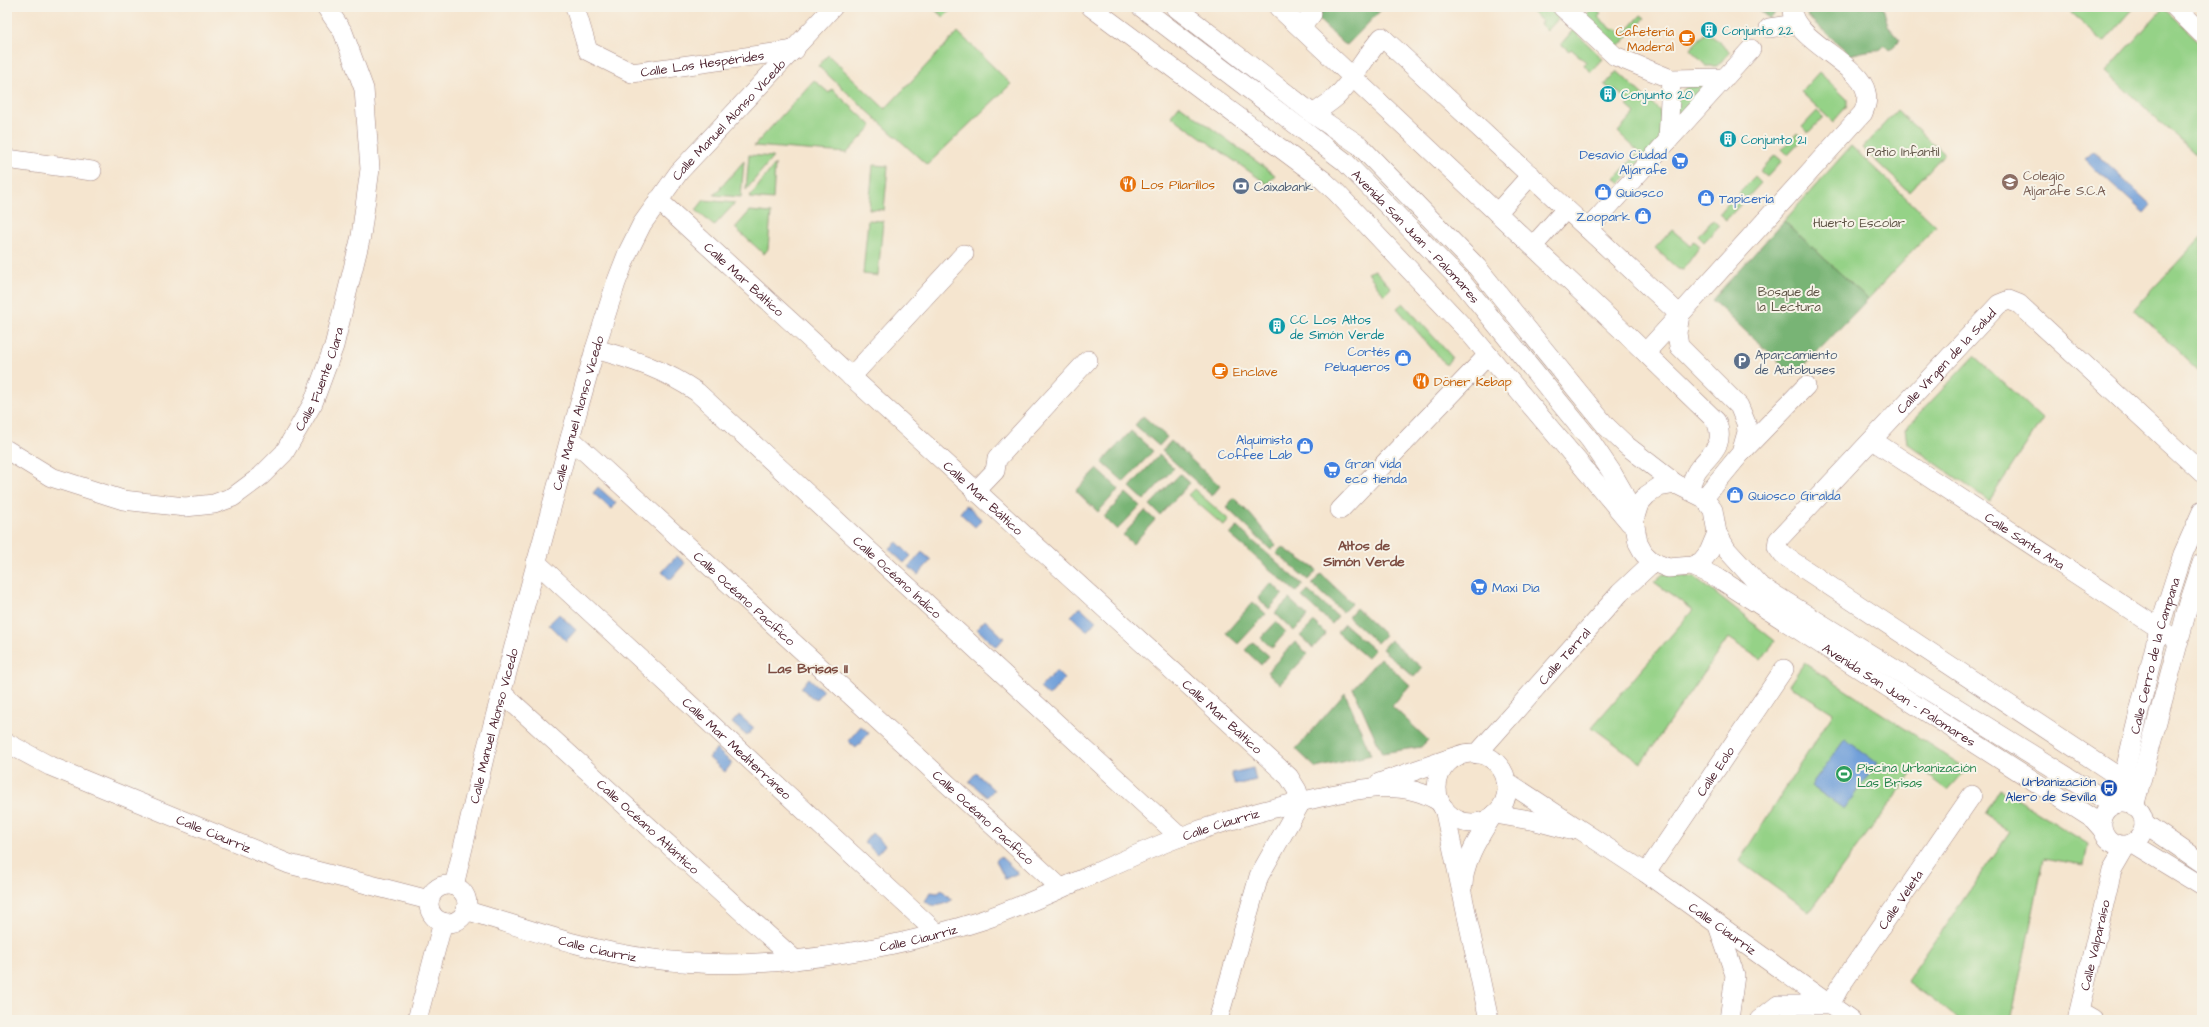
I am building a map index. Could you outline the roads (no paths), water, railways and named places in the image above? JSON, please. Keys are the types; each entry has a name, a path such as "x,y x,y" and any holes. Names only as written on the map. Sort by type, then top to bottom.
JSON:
{"street":[{"name":"Calle Fuente Clara","path":"7,450 51,477 122,500 186,507 214,504 233,496 261,476 284,453 313,403 334,346 361,236 370,169 364,89 343,32 326,7"},
{"name":"Calle Las Hespérides","path":"575,7 588,50 632,73 795,50"},
{"name":"Calle Manuel Alonso Vicedo","path":"454,886 502,693 570,438 595,349 616,283 628,252 642,224 679,172 795,50 833,7"},
{"path":"1091,7 1323,180 1488,355 1634,524"},
{"name":"Avenida San Juan - Palomares","path":"1141,7 1345,162 1461,281 1590,440 1622,490 1634,524"},
{"name":"Avenida San Juan - Palomares","path":"1175,7 1313,114 1359,145 1477,267 1606,426 1627,446 1690,490"},
{"path":"1278,7 1306,20 1353,76 1646,352 1716,421 1720,429 1720,439 1716,447 1698,470 1690,490"},
{"path":"1562,7 1615,56 1671,79 1724,78"},
{"path":"2175,7 2202,34"},
{"path":"1646,352 1863,113 1866,106 1867,99 1863,84 1794,15 1769,28"},
{"path":"1313,114 1335,97 1353,76 1367,54 1382,37 1680,315"},
{"path":"1588,229 1751,49"},
{"path":"1668,141 1671,79"},
{"path":"7,159 92,171"},
{"path":"1498,213 1531,176"},
{"name":"Calle Mar Báltico","path":"658,200 975,492 1289,777 1297,790 1301,802"},
{"path":"1533,246 1566,209"},
{"path":"851,377 964,254"},
{"name":"Calle Virgen de la Salud","path":"2122,779 1783,555 1778,547 1778,540 1999,304 2009,300 2019,304 2202,473"},
{"path":"1680,315 1677,333 1679,346 1739,406 1744,414 1747,432 1742,453"},
{"name":"Calle Océano Índico","path":"595,349 655,367 697,392 1180,837"},
{"path":"1340,510 1488,355"},
{"path":"975,492 995,471 997,459 1088,360"},
{"path":"1690,490 1742,453 1806,386"},
{"name":"Calle Océano Pacífico","path":"570,438 1061,888"},
{"name":"Calle Santa Ana","path":"1872,440 2178,642"},
{"path":"1659,487 1690,490 1713,510 1717,533 1708,552 1701,562 1692,566 1668,568 1653,562 1644,554 1638,543 1634,524 1639,504 1647,495 1659,487"},
{"name":"Calle Cerro de la Campana","path":"2121,805 2122,779 2159,629 2183,554 2202,511"},
{"name":"Avenida San Juan - Palomares","path":"1717,533 1728,550 1758,585 2121,805"},
{"name":"Calle Mar Mediterráneo","path":"536,562 938,934"},
{"name":"Calle Terral","path":"1469,754 1620,593 1653,562"},
{"name":"Calle Cerro de la Campana","path":"2121,805 2178,642 2202,563"},
{"name":"Avenida San Juan - Palomares","path":"1692,566 1718,578 2093,819 2105,834"},
{"name":"Calle Eolo","path":"1646,873 1784,669"},
{"name":"Calle Océano Atlántico","path":"502,693 795,960"},
{"name":"Calle Ciaurriz","path":"7,743 50,766 289,864 429,900"},
{"path":"1463,903 1463,878 1467,861 1476,841 1505,800 1506,781 1501,768 1492,760 1469,754 1450,762 1442,771 1437,790 1442,805 1463,903 1489,1020"},
{"name":"Calle Ciaurriz","path":"465,910 578,944 675,962 718,965 795,960 867,950 938,934 1020,907 1180,837 1301,802 1355,790 1469,754"},
{"path":"7,756 50,766"},
{"name":"Calle Ciaurriz","path":"1506,781 1646,873 1851,1020"},
{"name":"Calle Ciaurriz","path":"1355,790 1381,787 1402,788 1423,793 1442,805"},
{"name":"Calle Veleta","path":"1830,1005 1839,988 1972,795"},
{"path":"1218,1020 1259,876 1301,802"},
{"path":"1442,805 1457,820 1470,823 1479,823 1493,816"},
{"path":"2129,845 2143,832 2144,823 2139,811 2121,805 2104,814 2105,834 2112,843 2129,845 2202,886"},
{"name":"Calle Ciaurriz","path":"1493,816 1536,821 1592,838"},
{"path":"2144,823 2202,863"},
{"name":"Calle Valparaíso","path":"2083,1017 2112,870 2105,834"},
{"name":"Calle Valparaíso","path":"2112,870 2129,845"},
{"path":"441,886 454,886 464,896 466,903 465,910 461,917 454,921 443,922 433,915 429,908 429,900 431,894 441,886"},
{"path":"417,1020 443,922"},
{"path":"1717,923 1734,974 1729,1020"},
{"path":"1759,1020 1778,1006 1830,1005"}],"water":[{"path":"2093,151 2151,205 2144,213 2085,159"},
{"path":"598,487 616,503 611,509 593,493"},
{"path":"966,505 982,520 975,527 960,513"},
{"path":"897,542 911,556 904,563 889,549"},
{"path":"922,552 931,560 918,575 909,567"},
{"path":"677,556 685,563 670,580 662,572"},
{"path":"1080,607 1096,621 1087,631 1071,616"},
{"path":"559,614 576,630 566,641 549,624"},
{"path":"985,620 1004,638 996,647 977,629"},
{"path":"1056,671 1064,679 1049,696 1040,688"},
{"path":"809,678 823,691 815,700 801,688"},
{"path":"739,715 754,728 747,736 732,723"},
{"path":"861,726 869,733 856,748 848,741"},
{"name":"Piscina Urbanización Las Brisas","path":"1845,739 1877,763 1844,809 1811,786"},
{"path":"716,749 732,763 725,772 709,758"},
{"path":"1253,768 1256,780 1235,785 1231,773"},
{"path":"976,773 994,790 987,797 969,781"},
{"path":"872,833 885,845 877,854 864,842"},
{"path":"1000,856 1018,873 1005,879 996,861"},
{"path":"942,890 952,900 945,904 938,905 931,905 925,901 931,892 938,893"}],"place":[{"name":"Conjunto 22","path":"1709,30"},
{"name":"Cafetería Maderal","path":"1687,38"},
{"name":"Conjunto 20","path":"1608,94"},
{"name":"Conjunto 21","path":"1728,139"},
{"name":"Desavio Ciudad Aljarafe","path":"1680,161"},
{"name":"Colegio Aljarafe S.C.A","path":"2010,182"},
{"name":"Los Pilarillos","path":"1128,184"},
{"name":"Caixabank","path":"1241,186"},
{"name":"Quiosco","path":"1603,192"},
{"name":"Tapicería","path":"1706,198"},
{"name":"Zoopark","path":"1643,216"},
{"name":"CC Los Altos de Simón Verde","path":"1277,326"},
{"name":"Cortés Peluqueros","path":"1403,358"},
{"name":"Aparcamiento de Autobuses","path":"1742,361"},
{"name":"Enclave","path":"1220,371"},
{"name":"Döner Kebap","path":"1421,381"},
{"name":"Alquimista Coffee Lab","path":"1305,446"},
{"name":"Gran vida eco tienda","path":"1332,470"},
{"name":"Quiosco Giralda","path":"1735,495"},
{"name":"Maxi Dia","path":"1479,587"},
{"name":"Piscina Urbanización Las Brisas","path":"1844,774"},
{"name":"Urbanización Alero de Sevilla","path":"2109,788"}],"district":[{"name":"Altos de Simón Verde","path":"1364,554"},
{"name":"Las Brisas II","path":"808,668"}],"park label":[{"name":"Patio Infantil","path":"1903,151"},
{"name":"Huerto Escolar","path":"1859,222"},
{"name":"Bosque de la Lectura","path":"1789,298"}]}
